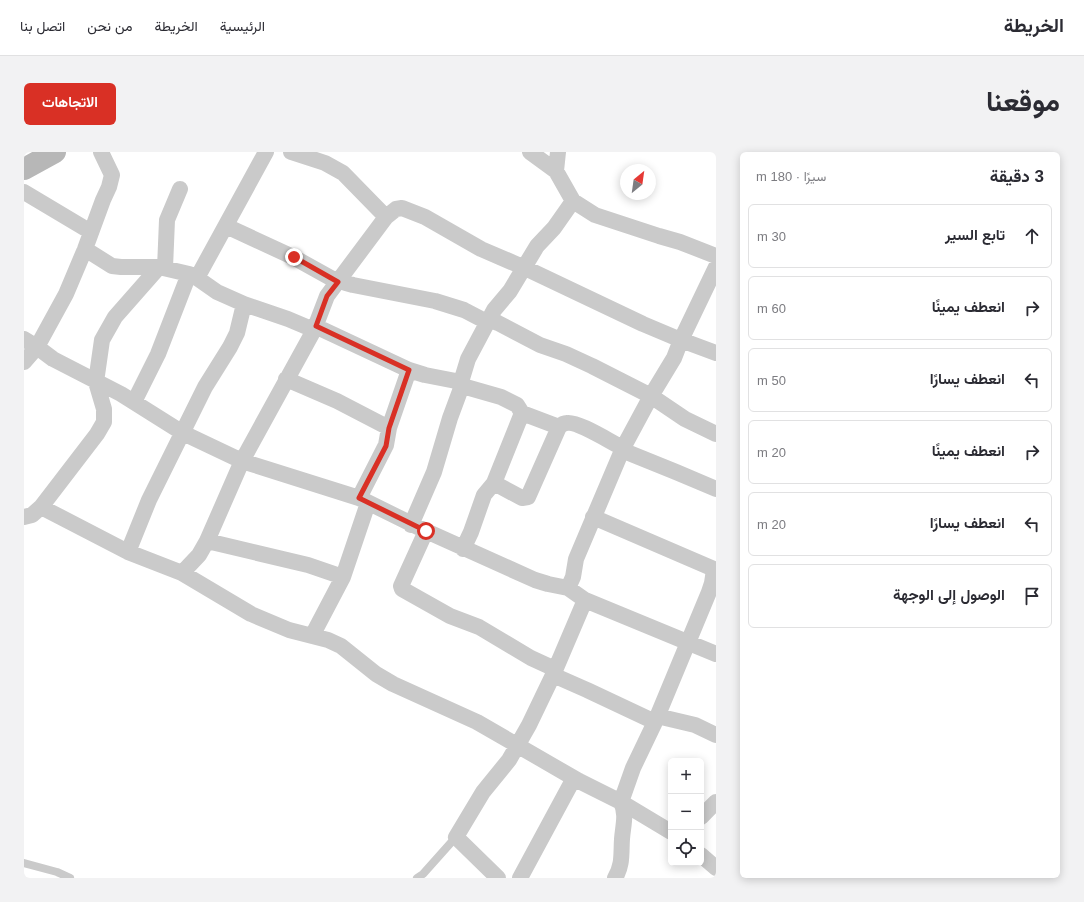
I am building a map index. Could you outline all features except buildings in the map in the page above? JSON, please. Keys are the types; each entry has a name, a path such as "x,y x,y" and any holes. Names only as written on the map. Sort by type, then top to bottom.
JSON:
{"street":[{"path":"24,169 55,152"},
{"path":"24,362 31,343 66,294 98,217 112,175 101,152"},
{"path":"134,402 158,354 193,276 226,226 266,152"},
{"path":"290,152 325,163 343,173 386,217"},
{"path":"530,152 556,171 572,201 595,215 680,242 716,256"},
{"path":"556,171 558,152"},
{"path":"24,517 32,516 41,507 97,434 104,422 104,408 96,382 102,340 115,316 162,267 167,220 180,189"},
{"path":"24,192 91,232"},
{"path":"572,201 554,228 537,246 523,267 510,291 500,302 487,322 468,359 461,382 460,391 450,418 401,586 402,590 450,616 479,627 587,690 656,719 695,725 716,735"},
{"path":"182,573 191,564 207,541 242,461 315,328 327,296 386,217 396,209 402,208 425,217 481,249 523,267 643,324 681,340 716,352"},
{"path":"226,226 346,283 435,301 464,310 487,322 498,322 540,345 566,354 651,396 685,420 716,434"},
{"path":"85,249 112,266 162,267 193,276 217,292 244,304 315,328 409,370 425,375 461,382 466,387 510,400 517,405 522,413 558,427"},
{"path":"568,588 573,577 576,559 623,448 651,396 674,358 716,267"},
{"path":"128,552 149,500 206,387 237,333 244,304"},
{"path":"31,343 53,359 134,402 183,433 242,461 364,501 463,549 535,580 568,588 585,600 716,654"},
{"path":"312,636 343,577 364,501 386,446 389,428 409,370"},
{"path":"286,380 337,401 389,428"},
{"path":"463,549 471,532 484,495 494,483 522,413"},
{"path":"494,483 522,498 528,497 558,427 566,423 572,423 582,426 637,457 716,489"},
{"path":"41,507 128,552 182,573 251,614 289,630 328,640 341,646 376,674 393,684 477,722 574,778 621,802 668,830"},
{"path":"593,517 715,570 712,583 656,719 633,768 621,802 625,818 622,839 622,857 619,872 615,878"},
{"path":"207,541 308,565 343,577"},
{"path":"498,878 456,837 483,792 502,770 536,713 585,600"},
{"path":"520,878 574,778"},
{"path":"704,814 716,802"},
{"path":"704,858 716,868"}],"lane":[{"path":"417,878 423,874 456,837"},
{"path":"24,863 56,872 70,878"}],"route":[{"path":"294,257 338,282 327,296 316,326 409,370 389,428 383,454 359,498 426,531"}]}
